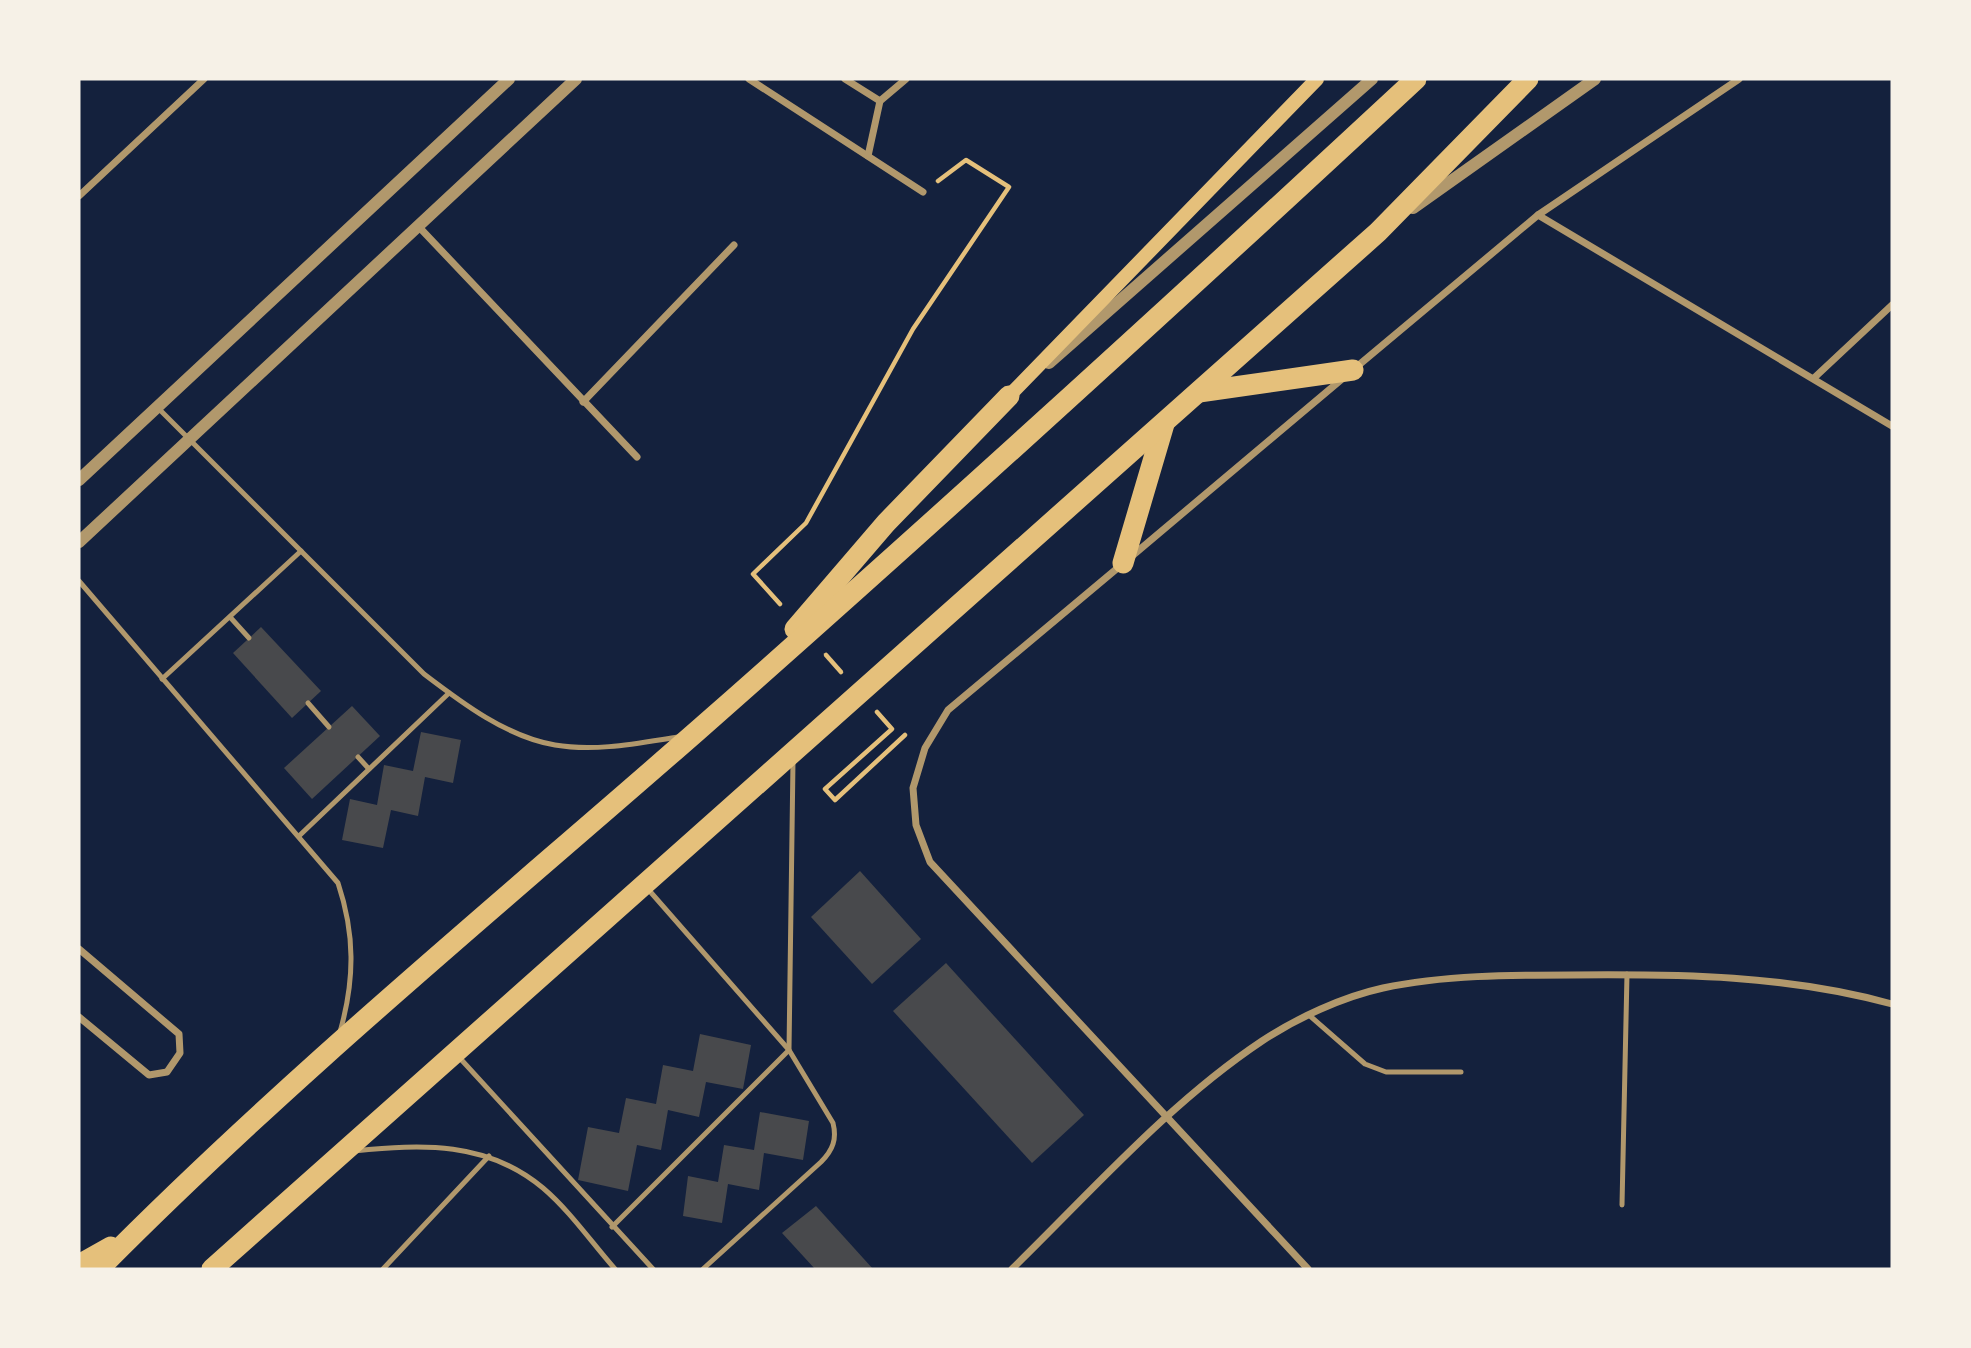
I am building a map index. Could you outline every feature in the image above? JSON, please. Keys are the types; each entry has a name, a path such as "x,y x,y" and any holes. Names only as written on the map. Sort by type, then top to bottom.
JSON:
{"highway":[{"path":"99,1269 338,1042 757,678 1258,226 1416,79"},
{"path":"212,1269 1378,232 1528,79"},
{"path":"1199,392 1353,370"},
{"path":"757,678 886,523 1010,396"},
{"path":"1124,563 1164,423"},
{"path":"79,1265 137,1231"}],"main road":[{"path":"1010,396 1317,79"}],"street":[{"path":"79,196 204,79"},
{"path":"79,480 509,79"},
{"path":"79,542 576,79"},
{"path":"749,79 923,192"},
{"path":"845,79 880,101"},
{"path":"868,156 880,101 906,79"},
{"path":"1010,396 1133,292 1373,79"},
{"path":"1378,232 1595,79"},
{"path":"1308,1269 930,862 916,825 913,788 925,748 948,710 1538,215 1739,79"},
{"path":"1538,215 1892,426"},
{"path":"419,227 637,457"},
{"path":"583,402 734,245"},
{"path":"1814,378 1892,305"},
{"path":"79,948 179,1034 180,1053 167,1072 149,1074 79,1017"},
{"path":"1012,1269 1167,1118 1245,1054 1309,1015 1381,989 1437,980 1627,974 1724,976 1791,982 1892,1004"}],"lane":[{"path":"158,408 424,674 503,727 554,745 622,745 692,735"},
{"path":"162,679 301,551"},
{"path":"79,581 338,883 348,914 353,947 352,977 338,1042"},
{"path":"230,617 249,638"},
{"path":"299,836 449,693"},
{"path":"307,703 329,727"},
{"path":"612,1227 789,1050 793,753"},
{"path":"358,757 369,769"},
{"path":"644,885 789,1050 833,1123 836,1135 829,1154 703,1269"},
{"path":"1622,1205 1627,974"},
{"path":"1309,1015 1365,1064 1386,1072 1461,1072"},
{"path":"455,1053 653,1269"},
{"path":"344,1152 430,1146 453,1147 489,1156 512,1166 544,1189 615,1269"},
{"path":"383,1269 489,1156"}],"path":[{"path":"753,574 806,523 913,329 1009,187 966,160 923,192"},
{"path":"892,729 825,789 835,800 909,731 925,748"}],"building":[{"path":"261,627 321,691 292,718 233,653"},
{"path":"352,706 380,736 312,799 284,768"},
{"path":"421,732 461,740 453,783 425,777 418,816 391,810 383,848 342,840 350,799 377,805 384,765 413,771"},
{"path":"860,871 921,939 872,984 811,917"},
{"path":"946,963 1084,1115 1032,1163 893,1011"},
{"path":"700,1034 751,1045 743,1089 706,1082 699,1117 668,1110 661,1150 637,1145 628,1191 578,1180 588,1127 619,1133 626,1098 656,1104 663,1065 693,1071"},
{"path":"760,1112 809,1121 803,1160 764,1153 759,1190 728,1184 722,1223 683,1216 688,1176 718,1182 724,1145 754,1150"},
{"path":"816,1206 873,1269 815,1269 782,1233"}]}
